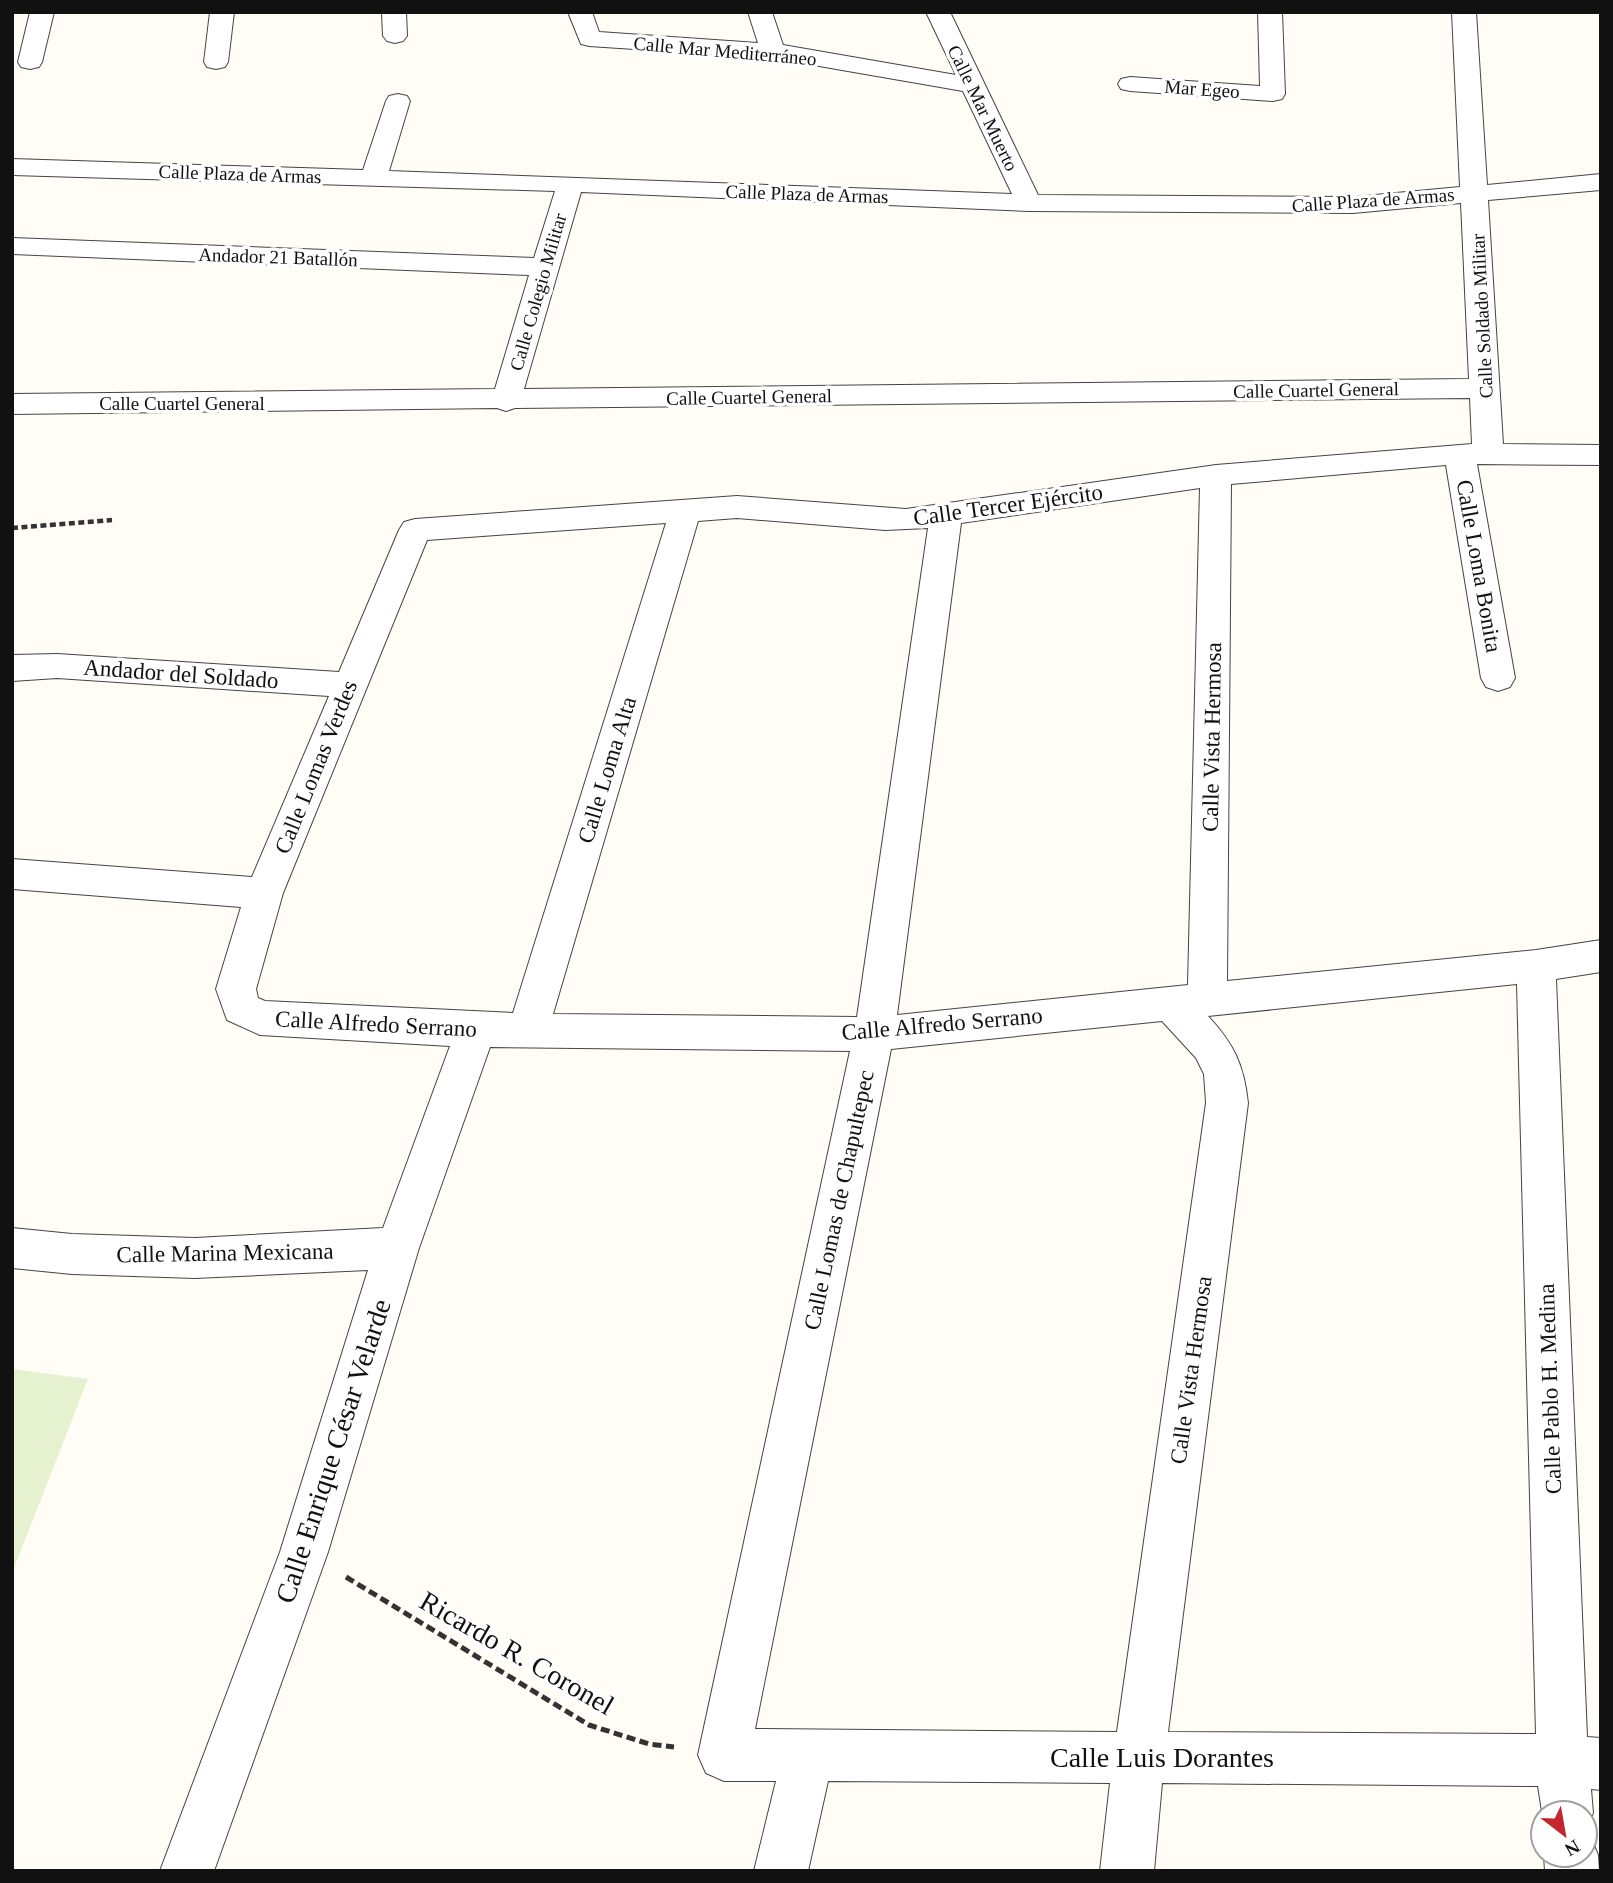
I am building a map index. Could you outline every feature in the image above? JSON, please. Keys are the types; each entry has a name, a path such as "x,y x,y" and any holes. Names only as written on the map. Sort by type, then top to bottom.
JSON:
{"street":[{"path":"30,62 42,12"},
{"path":"216,62 222,12"},
{"path":"394,12 396,36"},
{"name":"Calle Mar Mediterráneo","path":"580,12 589,39 773,51 972,85"},
{"path":"760,12 773,51"},
{"name":"Calle Mar Muerto","path":"938,12 1029,203"},
{"name":"Mar Egeo","path":"1130,84 1273,94 1270,12"},
{"name":"Calle Soldado Militar","path":"1464,12 1486,388 1474,454"},
{"path":"373,179 398,101"},
{"name":"Calle Plaza de Armas","path":"12,167 570,184 1029,203 1353,205 1601,182"},
{"name":"Calle Colegio Militar","path":"506,401 570,184"},
{"name":"Andador 21 Batallón","path":"12,246 544,267"},
{"name":"Calle Cuartel General","path":"12,404 506,401 1486,388"},
{"name":"Calle Tercer Ejército","path":"415,530 774,507 872,519 905,520 1216,475 1474,454 1601,455"},
{"name":"Calle Loma Bonita","path":"1474,454 1498,678"},
{"name":"Calle Vista Hermosa","path":"1126,1871 1227,1103 1224,1072 1188,1000 1216,475"},
{"name":"Calle Loma Alta","path":"528,1030 685,511"},
{"name":"Calle Lomas de Chapultepec","path":"724,1755 874,1034 946,515"},
{"name":"Calle Lomas Verdes","path":"241,1008 236,989 264,893 415,530"},
{"name":"Andador del Soldado","path":"12,668 57,666 350,685"},
{"path":"12,874 264,893"},
{"name":"Calle Alfredo Serrano","path":"241,1008 260,1018 476,1030 874,1034 1536,966 1601,956"},
{"name":"Calle Pablo H. Medina","path":"1536,966 1581,1762 1571,1799"},
{"name":"Calle Enrique César Velarde","path":"187,1871 304,1552 397,1248 476,1030"},
{"name":"Calle Marina Mexicana","path":"12,1248 72,1254 195,1258 397,1248"},
{"path":"781,1871 808,1754"},
{"name":"Calle Luis Dorantes","path":"724,1755 1581,1762"}],"path":[{"path":"12,528 112,520"},
{"name":"Ricardo R. Coronel","path":"304,1552 589,1725 649,1744 724,1755"}],"green space":[{"path":"12,1369 88,1379 12,1573"}]}
